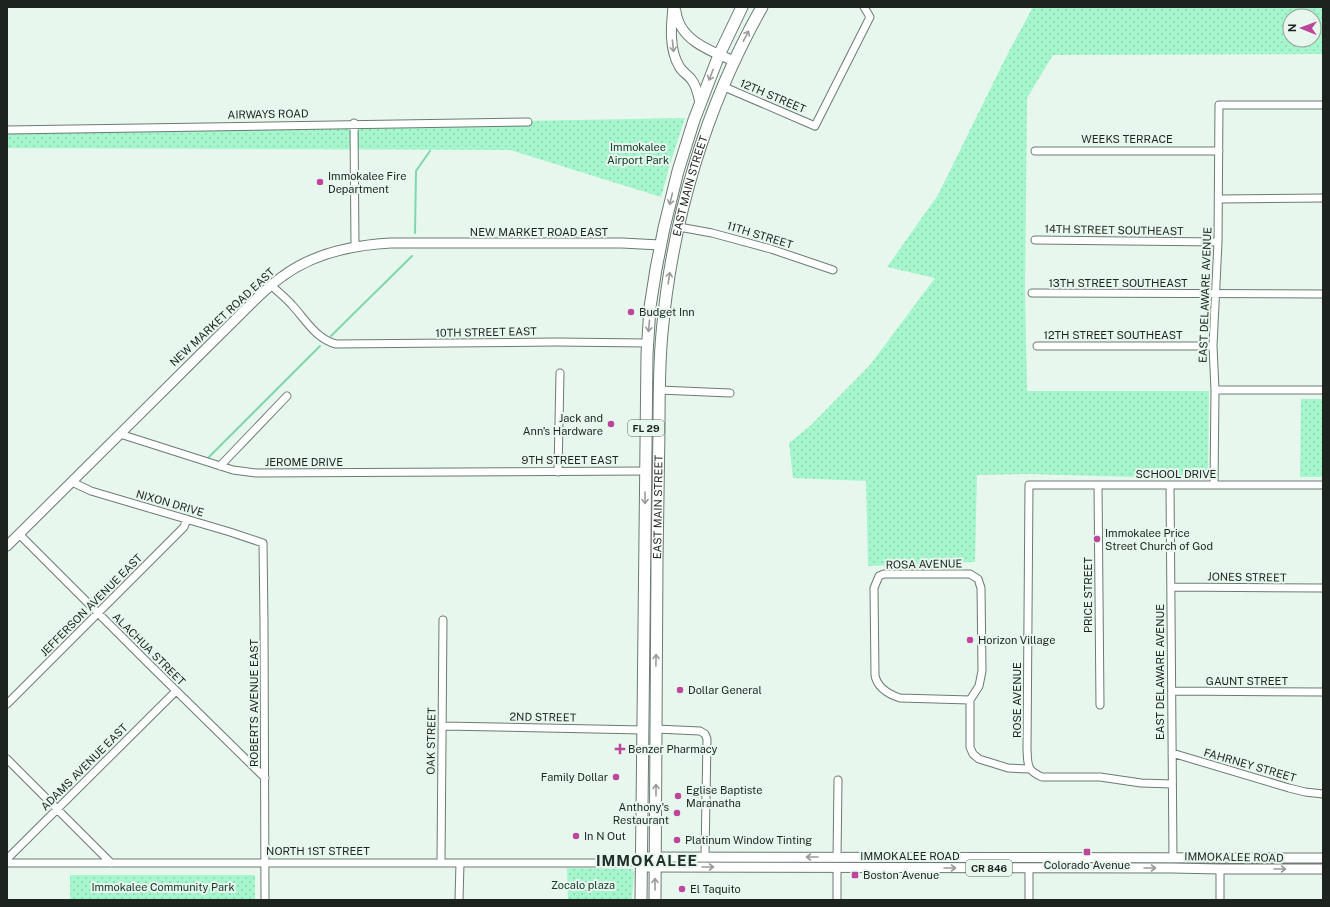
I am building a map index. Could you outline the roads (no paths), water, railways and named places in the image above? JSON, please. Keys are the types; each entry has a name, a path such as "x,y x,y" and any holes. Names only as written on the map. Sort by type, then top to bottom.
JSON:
{"highway":[{"name":"EAST MAIN STREET","path":"641,862 647,343 650,307 660,245 685,147 719,55 742,7"},
{"name":"EAST MAIN STREET","path":"655,862 659,390 663,320 674,247 694,167 722,86 762,7"},
{"path":"660,245 674,247"},
{"path":"645,471 658,472"},
{"path":"643,730 656,729"},
{"name":"FL 29","path":"641,862 641,900"},
{"name":"FL 29","path":"655,862 655,900"}],"main road":[{"path":"674,7 679,24 690,38 700,46 734,61"},
{"path":"674,7 672,40 675,58 682,72 695,84 700,103"},
{"name":"NEW MARKET ROAD EAST","path":"7,546 271,285 284,275 310,261 324,255 355,246 391,243 622,243 660,245"},
{"name":"IMMOKALEE ROAD","path":"655,862 705,857 1029,858 1173,863 1220,869 1323,869"},
{"path":"745,857 745,867"},
{"path":"837,858 837,868"},
{"path":"1029,858 1029,868"},
{"path":"1220,858 1220,869"},
{"name":"IMMOKALEE ROAD","path":"641,862 745,867 1029,868 1173,863 1220,858 1323,858"}],"street":[{"name":"12TH STREET","path":"722,86 815,126 870,17 865,8"},
{"name":"EAST DELAWARE AVENUE","path":"1214,485 1215,390 1213,346 1218,242 1219,105 1323,105"},
{"name":"AIRWAYS ROAD","path":"7,130 528,122"},
{"path":"354,124 355,246"},
{"name":"WEEKS TERRACE","path":"1035,151 1219,150"},
{"path":"1219,199 1323,198"},
{"name":"11TH STREET","path":"679,227 712,233 771,249 833,270"},
{"name":"14TH STREET SOUTHEAST","path":"1035,240 1218,242"},
{"name":"10TH STREET EAST","path":"271,285 292,305 315,331 325,340 336,344 556,342 647,343"},
{"name":"13TH STREET SOUTHEAST","path":"1032,293 1323,294"},
{"name":"12TH STREET SOUTHEAST","path":"1038,346 1213,346"},
{"path":"558,472 560,373"},
{"path":"659,390 730,393"},
{"path":"1215,390 1323,390"},
{"path":"220,466 287,396"},
{"name":"JEROME DRIVE","path":"120,434 233,470 256,473 495,472"},
{"name":"9TH STREET EAST","path":"495,472 645,471"},
{"name":"NIXON DRIVE","path":"72,482 91,491 262,543"},
{"name":"SCHOOL DRIVE","path":"1029,485 1323,485"},
{"name":"ROSE AVENUE","path":"1029,485 1027,749 1028,764 1030,769"},
{"name":"PRICE STREET","path":"1098,485 1100,705"},
{"name":"EAST DELAWARE AVENUE","path":"1170,485 1173,863"},
{"name":"JEFFERSON AVENUE EAST","path":"7,704 184,527 187,520"},
{"name":"ALACHUA STREET","path":"19,534 265,778"},
{"name":"ROBERTS AVENUE EAST","path":"262,543 264,622 265,900"},
{"name":"ROSA AVENUE","path":"970,700 900,698 891,695 882,689 876,680 875,675 874,588 879,576 884,574 970,574 978,579 981,588 982,672 979,686 970,700 970,747 973,754 979,759 1008,768 1030,769"},
{"name":"JONES STREET","path":"1171,587 1323,588"},
{"name":"OAK STREET","path":"441,862 443,620"},
{"name":"ADAMS AVENUE EAST","path":"7,859 21,843 176,691"},
{"name":"GAUNT STREET","path":"1172,691 1323,692"},
{"name":"2ND STREET","path":"443,726 643,730"},
{"path":"656,729 700,731 707,739 705,857"},
{"name":"FAHRNEY STREET","path":"1172,753 1288,788 1323,794"},
{"path":"7,759 111,863"},
{"path":"1030,769 1042,777 1100,777 1141,783 1172,784"},
{"path":"837,858 838,780"},
{"name":"NORTH 1ST STREET","path":"7,863 641,862"},
{"path":"459,900 460,863"},
{"path":"837,868 837,900"},
{"path":"1029,868 1029,900"},
{"path":"1220,869 1220,900"}],"waterway":[{"path":"415,233 416,171 430,151"},
{"path":"331,336 412,256"},
{"path":"209,457 320,346"}],"place":[{"name":"Immokalee Fire Department","path":"320,182"},
{"name":"Budget Inn","path":"631,312"},
{"name":"Jack and Ann's Hardware","path":"611,424"},
{"name":"Immokalee Price Street Church of God","path":"1097,539"},
{"name":"Horizon Village","path":"970,640"},
{"name":"Dollar General","path":"680,690"},
{"name":"Benzer Pharmacy","path":"620,749"},
{"name":"Family Dollar","path":"616,777"},
{"name":"Eglise Baptiste Maranatha","path":"678,796"},
{"name":"Anthony's Restaurant","path":"677,813"},
{"name":"In N Out","path":"576,836"},
{"name":"Platinum Window Tinting","path":"677,840"},
{"name":"Colorado Avenue","path":"1087,852"},
{"name":"Boston Avenue","path":"855,875"},
{"name":"El Taquito","path":"682,889"}],"district":[{"name":"IMMOKALEE","path":"647,861"}],"park label":[{"name":"Immokalee Airport Park","path":"638,153"},
{"name":"Zocalo plaza","path":"583,885"},
{"name":"Immokalee Community Park","path":"163,887"}]}
